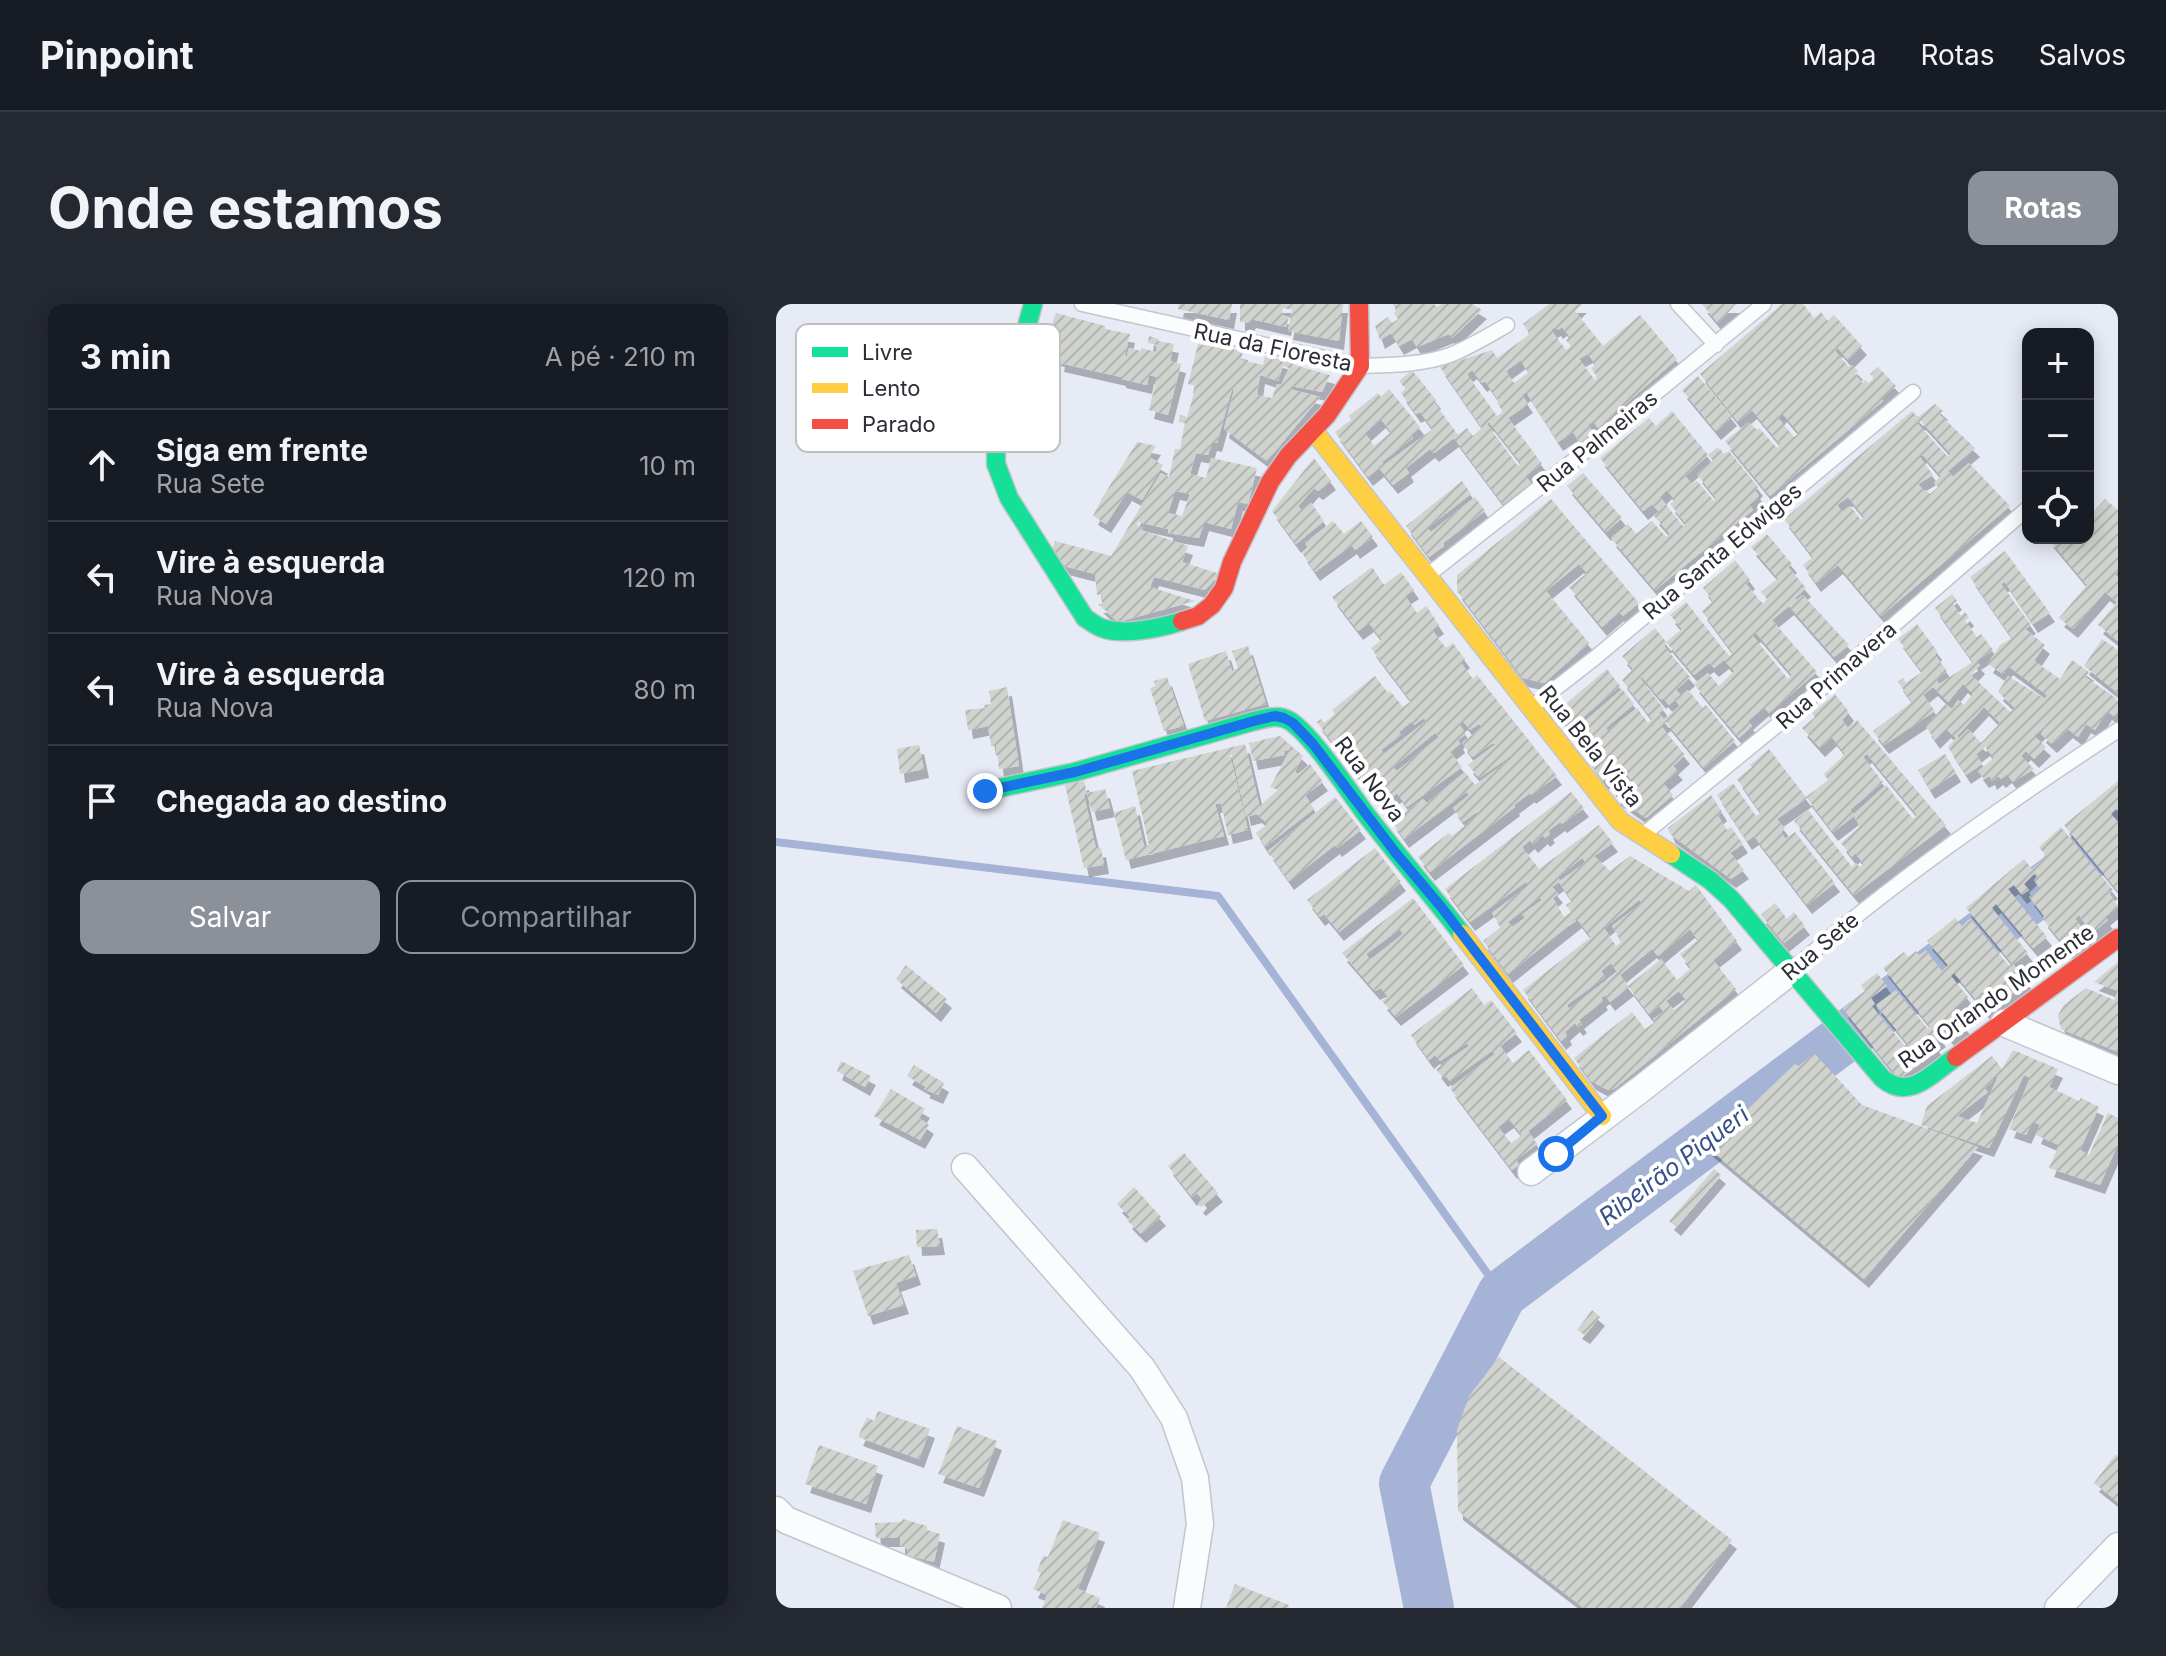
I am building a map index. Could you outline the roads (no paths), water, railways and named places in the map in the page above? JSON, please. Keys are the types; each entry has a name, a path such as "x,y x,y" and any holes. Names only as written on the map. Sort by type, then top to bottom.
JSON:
{"street":[{"path":"1027,324 1033,304"},
{"path":"996,452 996,464 1009,498 1085,618 1101,628 1117,632 1166,626 1198,616 1212,605 1224,588 1232,562 1270,482 1288,456 1347,388 1360,366 1359,304"},
{"name":"Rua Bela Vista","path":"1313,430 1620,821 1721,889 1884,1081 1900,1089"},
{"name":"Rua Nova","path":"985,791 1075,772 1275,716 1293,723 1313,744 1442,908 1602,1116"},
{"name":"Rua Orlando Momente","path":"1900,1089 1914,1086 2118,938"},
{"name":"Rua Sete","path":"1531,1172 1791,971"},
{"path":"2004,1023 2118,1071"},
{"path":"965,1167 1142,1368 1174,1418 1195,1478 1200,1524 1187,1608"},
{"path":"776,1510 786,1520 998,1608"},
{"path":"2058,1608 2118,1546"}],"lane":[{"name":"Rua da Floresta","path":"1082,304 1360,366 1400,365 1447,356 1507,325"},
{"path":"1678,304 1716,345"},
{"name":"Rua Palmeiras","path":"1428,576 1764,304"},
{"name":"Rua Santa Edwiges","path":"1530,709 1913,392"},
{"name":"Rua Primavera","path":"1640,837 1809,699 2022,513"},
{"name":"Rua Sete","path":"1791,971 1916,869 2118,730"}],"waterway":[{"name":"Ribeirão Piqueri","path":"1429,1608 1404,1483 1502,1294 2118,833"},
{"path":"776,842 1218,896 1502,1294"}]}
